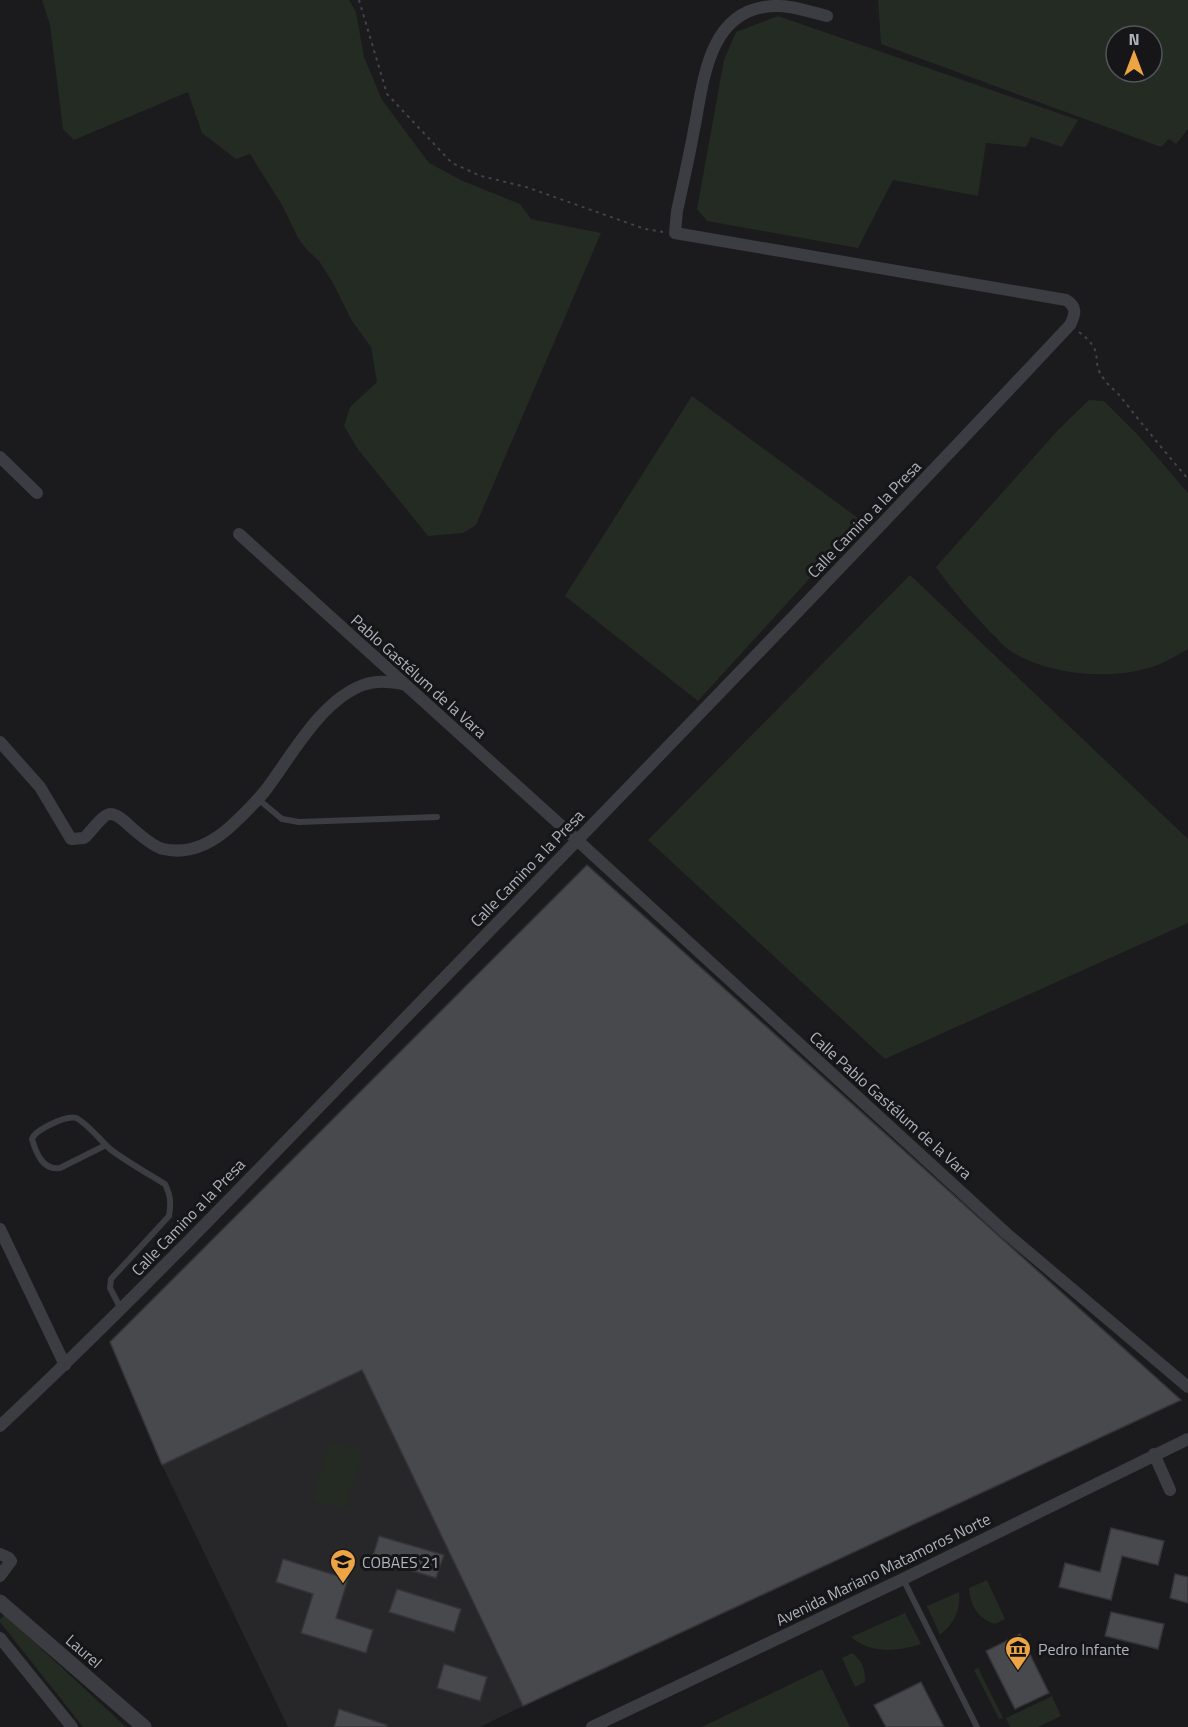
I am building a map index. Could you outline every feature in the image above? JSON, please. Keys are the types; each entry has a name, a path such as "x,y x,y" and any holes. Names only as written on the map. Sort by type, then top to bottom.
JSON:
{"street":[{"path":"827,16 790,7 762,7 731,22 725,30 709,59 675,233 1066,300 1072,303 1075,309 1075,316 1070,325"},
{"name":"Calle Camino a la Presa","path":"0,1426 121,1309 577,840 947,457 1070,325"},
{"path":"0,457 37,494"},
{"name":"Pablo Gastélum de la Vara","path":"239,534 577,840"},
{"path":"0,742 40,787 71,839 84,838 106,816 111,814 122,819 162,849 190,850 207,844 229,828 258,799 302,739 343,696 363,685 382,681 404,684"},
{"name":"Calle Pablo Gastélum de la Vara","path":"577,840 1007,1234 1188,1387"},
{"path":"1,1234 65,1365"},
{"name":"Avenida Mariano Matamoros Norte","path":"592,1727 903,1579 1188,1438"},
{"path":"1154,1454 1170,1490"},
{"path":"0,1554 11,1561 0,1576"},
{"name":"Laurel","path":"0,1602 144,1727"},
{"path":"0,1638 72,1727"}],"lane":[{"path":"258,799 282,819 298,822 437,817"},
{"path":"106,1145 60,1168 52,1169 44,1165 32,1139 36,1132 73,1117 125,1159 165,1184 170,1193 169,1216 111,1279 110,1288 121,1309"},
{"path":"903,1579 977,1727"}],"path":[{"path":"359,0 387,94 452,163 481,176 526,187 645,229 675,233"},
{"path":"1070,325 1095,346 1097,366 1102,378 1118,394 1188,479"}],"shaded area":[{"path":"42,0 349,0 356,12 364,57 382,100 429,163 463,181 520,204 531,219 601,233 476,525 463,533 428,536 357,448 344,426 350,407 377,382 371,347 352,321 319,261 298,238 282,205 250,154 236,159 202,133 188,92 74,140 63,129 50,25"},
{"path":"878,0 1188,0 1188,129 1176,144 1169,139 1161,147 881,44"},
{"path":"778,16 1078,120 1062,147 1031,137 1026,147 986,143 978,196 893,180 858,248 707,221 697,209 724,60 736,32"},
{"path":"692,396 862,521 698,701 565,596"},
{"path":"1089,400 1104,401 1138,435 1188,493 1188,649 1160,664 1142,670 1083,674 1062,671 1025,659 1009,650 992,634 936,567 1058,430"},
{"path":"910,575 1188,839 1188,923 885,1059 648,840"},
{"name":"COBAES 21","path":"362,1370 523,1706 480,1727 288,1727 162,1465"},
{"path":"329,1441 363,1450 346,1508 312,1501"},
{"path":"987,1580 1005,1619 995,1624 980,1615 973,1606 970,1594 969,1588"},
{"path":"959,1592 956,1616 940,1635 927,1606"},
{"path":"905,1613 921,1644 903,1649 884,1650 859,1643 851,1637"},
{"path":"5,1615 126,1727 83,1727 0,1622"},
{"path":"852,1653 861,1662 865,1677 865,1682 855,1687 842,1658"},
{"path":"978,1668 1003,1718 999,1719 974,1670"},
{"path":"822,1669 850,1727 702,1727"},
{"path":"1052,1696 1061,1716 1038,1727 1010,1727 1006,1718"}],"building":[{"path":"587,865 1181,1400 523,1706 362,1370 162,1465 110,1342"},
{"path":"1111,1528 1164,1541 1158,1565 1122,1556 1111,1600 1059,1587 1065,1563 1100,1572"},
{"path":"379,1536 444,1555 436,1578 372,1559"},
{"path":"283,1559 348,1579 336,1618 373,1630 366,1653 301,1633 313,1594 276,1582"},
{"path":"1175,1574 1188,1577 1188,1603 1170,1598"},
{"path":"397,1589 461,1609 454,1632 389,1612"},
{"path":"1111,1612 1164,1624 1158,1649 1105,1636"},
{"name":"Pedro Infante","path":"1020,1634 1049,1693 1015,1709 986,1651"},
{"path":"444,1664 487,1677 480,1701 437,1688"},
{"path":"921,1682 944,1727 886,1727 874,1705"},
{"path":"339,1709 387,1725 386,1727 334,1727"}],"place":[{"name":"COBAES 21","path":"343,1585"},
{"name":"Pedro Infante","path":"1018,1672"}]}
